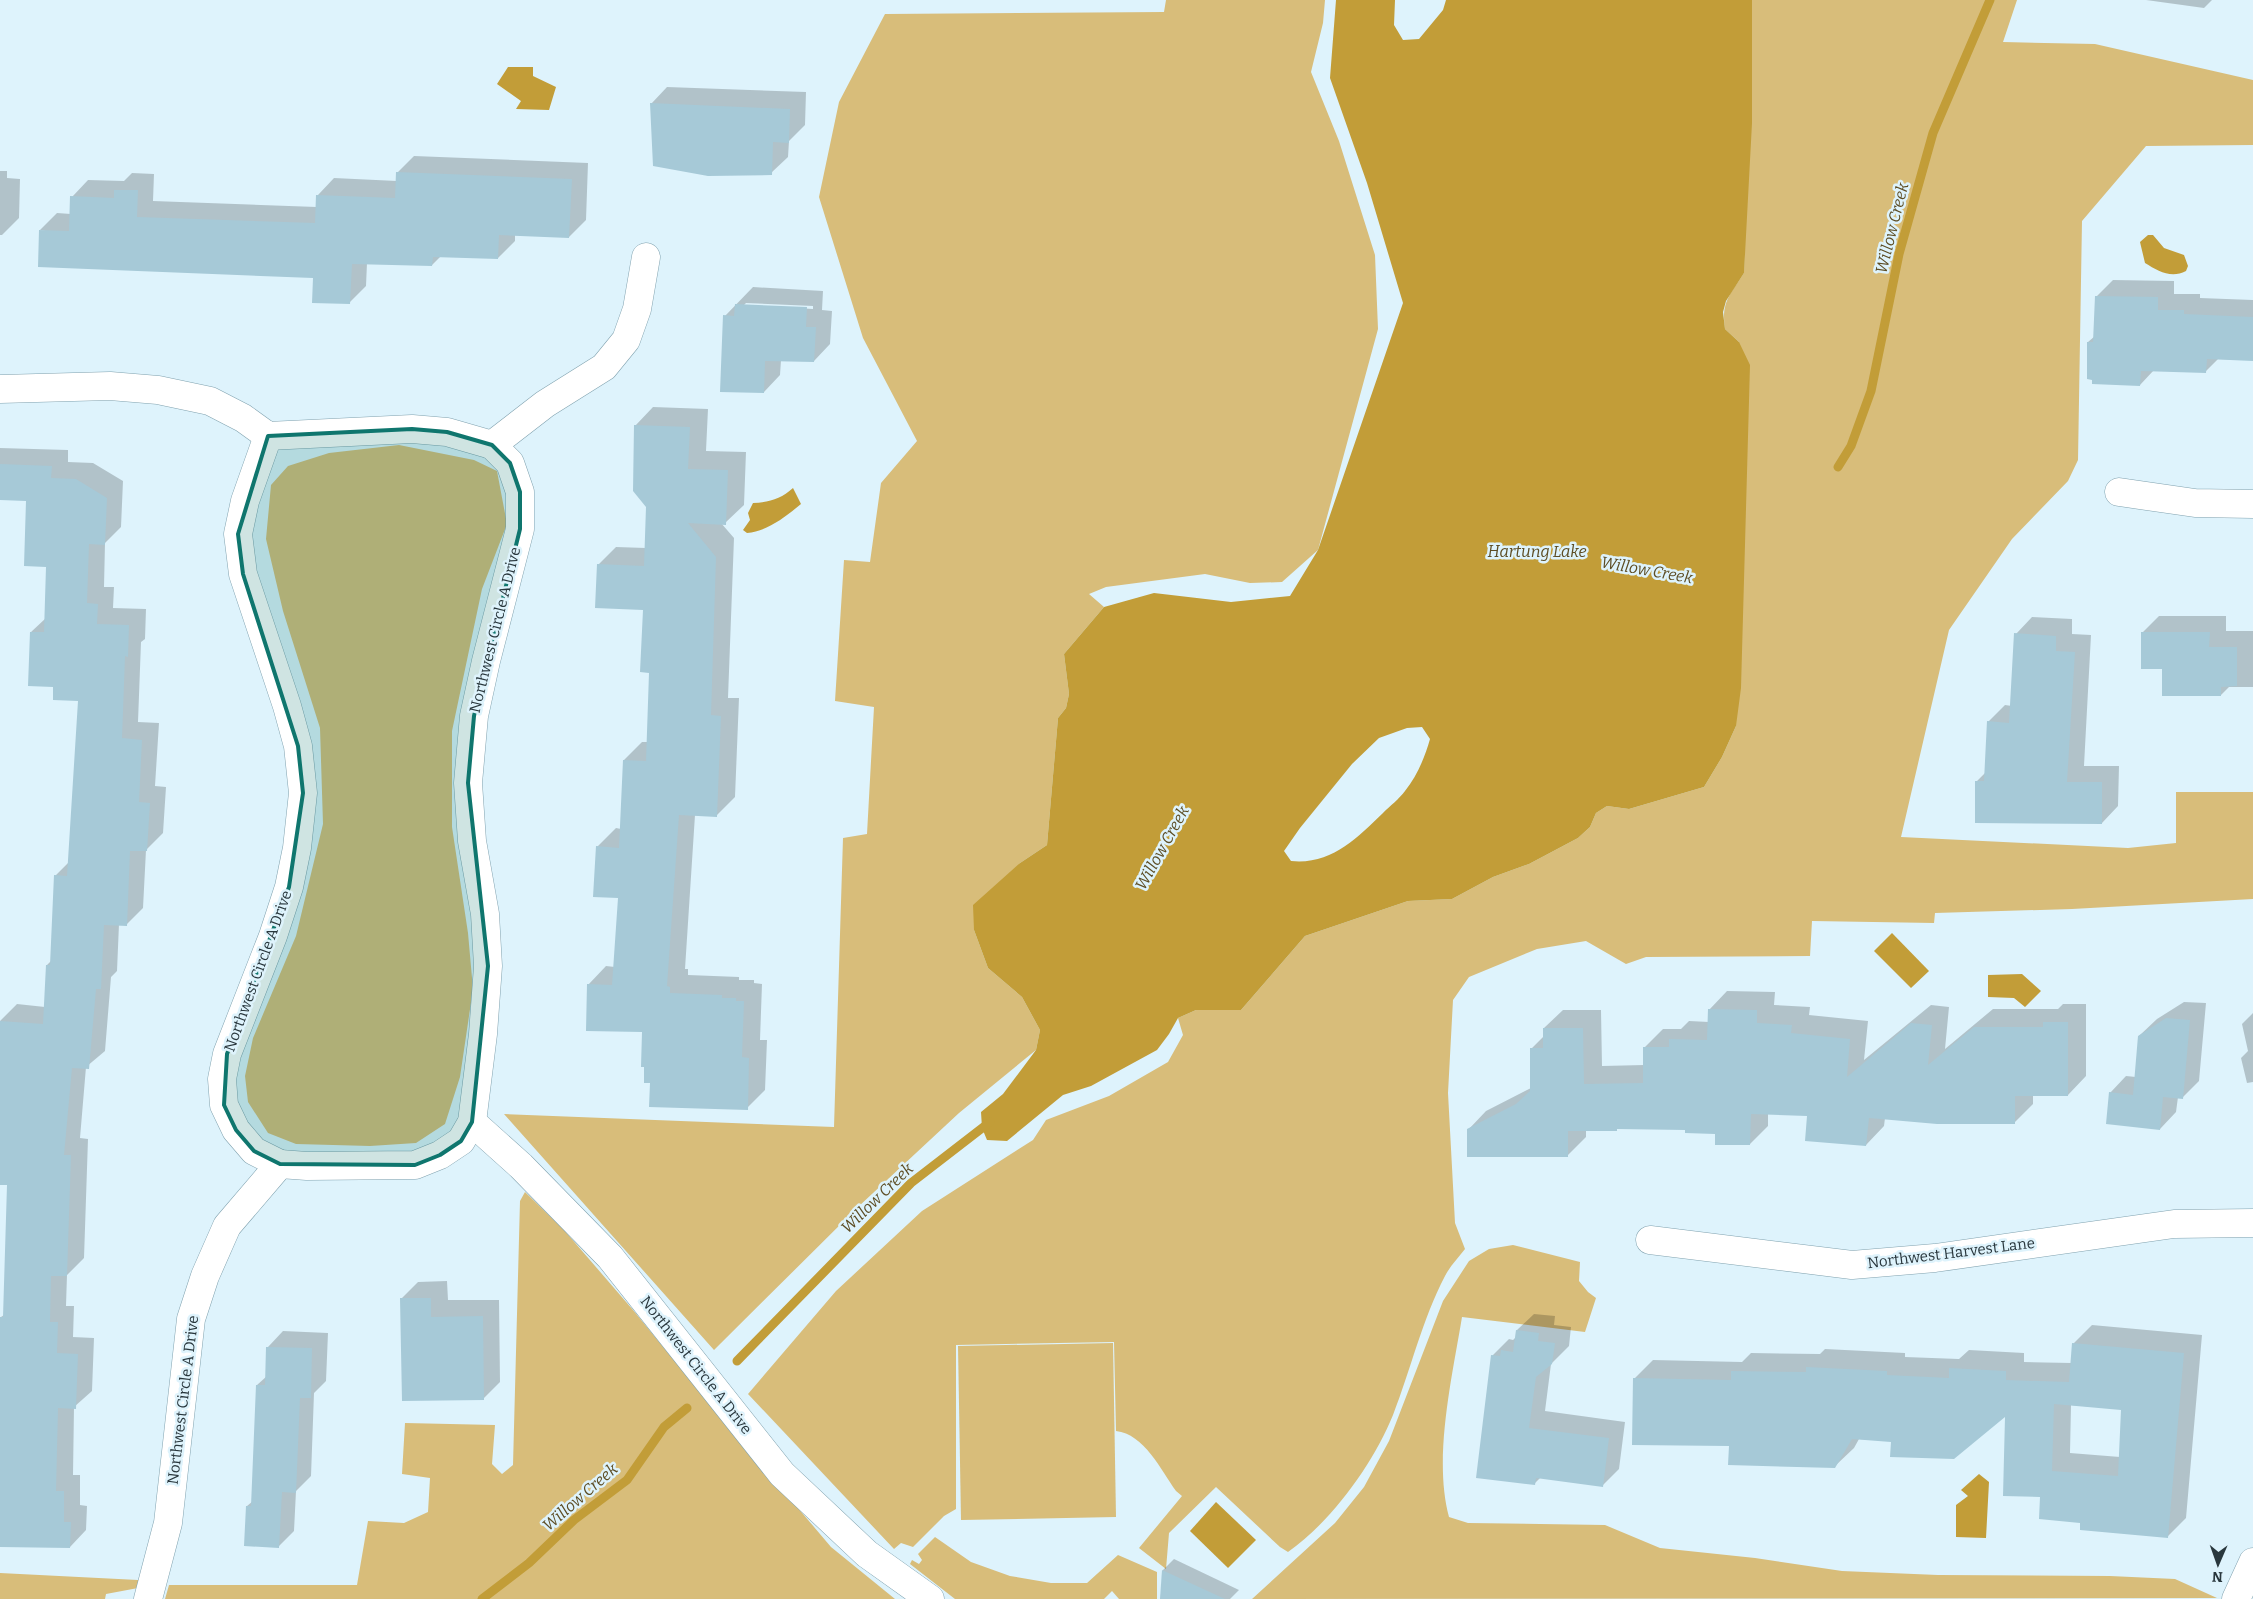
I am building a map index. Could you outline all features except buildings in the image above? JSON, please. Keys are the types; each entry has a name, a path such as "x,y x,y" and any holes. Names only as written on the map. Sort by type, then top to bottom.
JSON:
{"street":[{"path":"492,445 545,404 604,367 626,340 637,309 646,257"},
{"path":"0,389 110,386 158,390 210,401 243,418 268,436"},
{"name":"Northwest Circle A Drive","path":"412,429 447,432 492,445 510,463 520,492 520,529 477,699 468,774 472,841 485,914 488,966 483,1034 472,1122 461,1141 440,1155 415,1165 307,1166 280,1164 254,1151 236,1130 224,1105 222,1079 226,1054 273,936 288,887 297,848 303,793 298,746 287,706 243,574 238,534 245,501 268,436 412,429"},
{"path":"2119,492 2195,503 2253,504"},
{"name":"Northwest Circle A Drive","path":"472,1122 521,1166 610,1257 782,1474 867,1554 930,1599"},
{"name":"Northwest Circle A Drive","path":"148,1599 168,1523 191,1319 205,1276 227,1226 280,1164"},
{"name":"Northwest Harvest Lane","path":"1650,1240 1852,1265 1935,1258 2174,1224 2253,1223"},
{"path":"2236,1599 2253,1562"}],"highlighted area":[{"path":"412,429 447,432 492,445 510,463 520,492 520,529 474,716 468,783 488,966 472,1122 461,1141 440,1155 415,1165 280,1164 254,1151 236,1130 224,1105 227,1054 289,887 303,793 298,746 243,574 238,534 268,436"}],"shaded area":[{"path":"1166,0 1325,0 1323,23 1311,72 1339,141 1375,255 1378,329 1318,550 1282,582 1250,583 1205,574 1106,587 1089,594 1104,607 1064,654 1069,694 1066,708 1058,718 1047,845 1020,863 974,930 988,968 1022,997 1040,1030 1036,1050 959,1113 858,1207 714,1350 504,1114 834,1127 843,838 867,834 874,707 835,701 844,560 870,562 881,483 917,441 863,338 819,197 839,102 885,14 1164,12"},
{"path":"1751,0 2017,0 2003,42 2095,44 2253,80 2253,145 2146,146 2082,221 2078,460 2068,481 2012,539 1949,630 1901,837 2128,848 2176,843 2176,792 2253,792 2253,899 2072,909 1935,913 1934,923 1812,921 1810,956 1646,957 1626,964 1586,941 1537,949 1469,977 1453,1000 1448,1093 1455,1223 1465,1249 1447,1272 1437,1293 1385,1434 1350,1490 1320,1524 1288,1552 1280,1547 1216,1487 1169,1533 1166,1569 1139,1548 1182,1496 1176,1491 1151,1454 1143,1446 1126,1434 1116,1431 1114,1342 956,1345 956,1509 944,1516 913,1547 901,1543 894,1549 748,1394 836,1291 922,1211 1033,1140 1046,1120 1109,1096 1168,1062 1183,1035 1178,1018 1196,1010 1241,1010 1305,936 1408,901 1452,899 1493,877 1529,864 1578,838 1590,827 1596,813 1607,806 1629,809 1704,787 1722,757 1736,726 1739,342 1725,329 1724,312 1731,293 1744,273"},
{"path":"399,445 474,460 497,471 507,524 482,589 452,731 452,827 468,933 473,989 460,1077 445,1124 416,1143 370,1146 296,1144 268,1133 248,1102 245,1076 253,1038 296,936 323,824 320,728 283,611 266,539 271,485 288,466 329,453"},
{"path":"525,1192 564,1230 633,1310 831,1547 895,1599 165,1599 169,1585 357,1585 368,1521 404,1523 428,1512 430,1478 402,1474 405,1423 495,1425 492,1464 502,1474 513,1465 520,1201"},
{"path":"1513,1245 1580,1262 1579,1281 1596,1298 1585,1332 1462,1317 1449,1392 1443,1444 1445,1494 1449,1517 1468,1523 1605,1525 1660,1548 1755,1558 1842,1571 1938,1575 2110,1576 2175,1579 2217,1598 1252,1599 1335,1523 1364,1487 1389,1441 1443,1301 1469,1261 1489,1249"},
{"path":"1113,1343 1116,1517 961,1520 958,1346"},
{"path":"935,1537 971,1562 1010,1576 1051,1583 1087,1583 1118,1555 1157,1572 1157,1599 1119,1599 1112,1591 1104,1599 955,1599 910,1564 912,1560 919,1564 922,1560 918,1554"},
{"path":"0,1573 138,1580 138,1588 106,1594 105,1599 0,1599"}],"water":[{"name":"Hartung Lake","path":"1336,0 1395,0 1394,25 1403,40 1419,39 1443,10 1446,0 1752,0 1752,123 1744,273 1726,301 1723,312 1725,329 1739,342 1750,365 1741,688 1736,726 1722,757 1704,787 1629,809 1607,806 1596,813 1590,827 1578,838 1529,864 1493,877 1452,899 1408,901 1305,936 1241,1010 1196,1010 1178,1018 1157,1050 1091,1086 1063,1095 1007,1141 987,1140 982,1128 981,1112 1003,1094 1036,1050 1040,1030 1022,997 988,968 974,930 973,905 1020,863 1047,845 1058,718 1066,708 1069,694 1064,654 1104,607 1154,593 1231,602 1290,596 1318,550 1403,303 1367,183 1330,78","holes":["1422,727 1430,739 1420,766 1403,794 1353,841 1318,859 1291,861 1284,851 1300,828 1352,764 1379,738 1407,728"]},
{"path":"508,67 533,67 533,76 556,87 549,110 516,109 521,101 497,84"},
{"path":"2148,235 2153,235 2164,248 2184,255 2188,266 2186,271 2170,274 2145,263 2140,242"},
{"path":"793,488 801,504 769,526 755,532 747,533 743,530 750,520 748,513 753,503 775,499"},
{"path":"1892,933 1929,971 1911,988 1874,951"},
{"path":"2022,974 2041,991 2025,1007 2014,998 1988,997 1988,975"},
{"path":"1979,1474 1989,1482 1986,1538 1956,1537 1956,1505 1968,1496 1961,1490"},
{"path":"1216,1502 1256,1540 1228,1568 1190,1531"}],"waterway":[{"name":"Willow Creek","path":"1838,467 1851,446 1871,391 1899,254 1933,133 1990,0"},
{"name":"Willow Creek","path":"737,1361 911,1183 990,1122"},
{"name":"Willow Creek","path":"482,1599 529,1563 574,1520 627,1480 664,1427 687,1408"}]}
